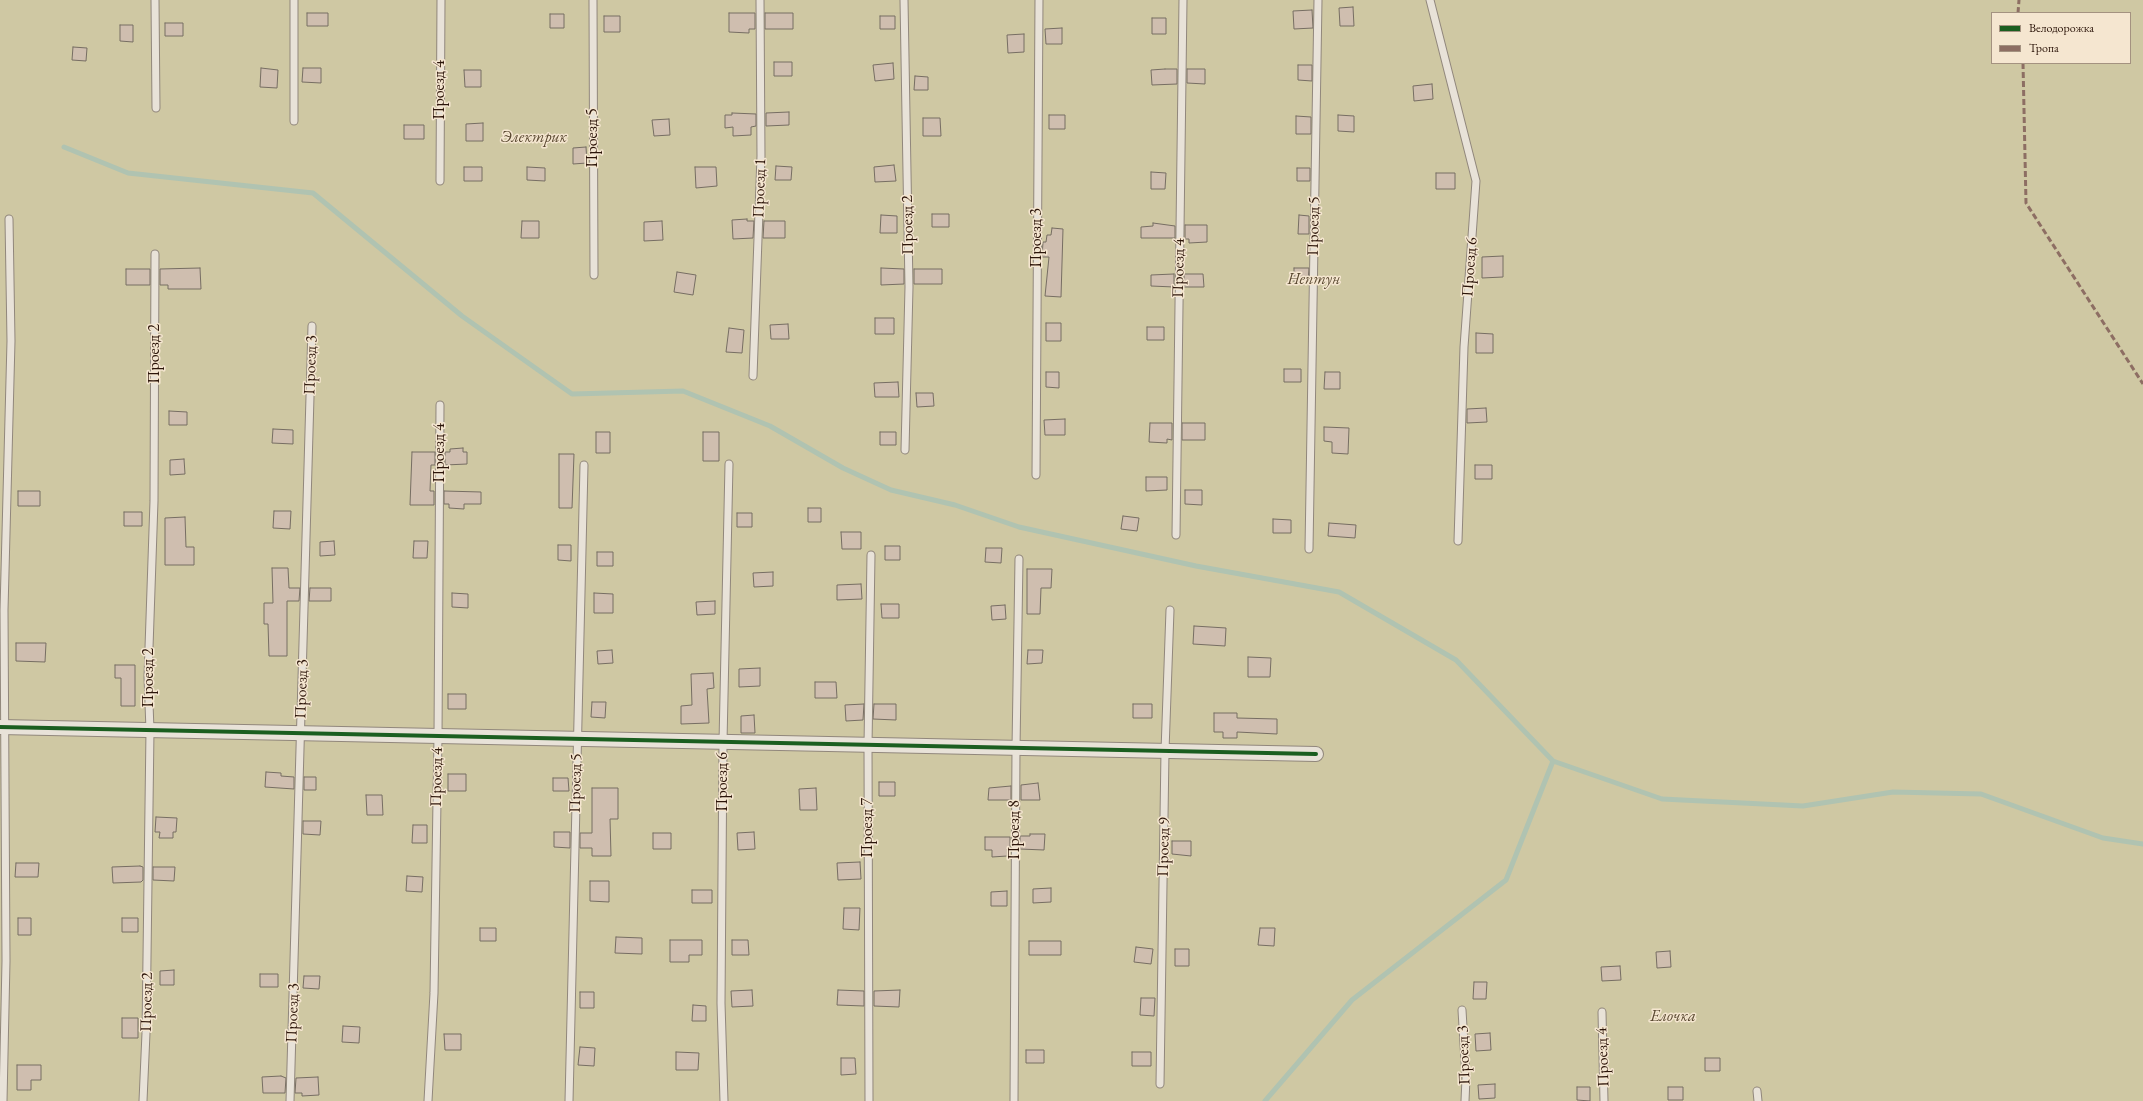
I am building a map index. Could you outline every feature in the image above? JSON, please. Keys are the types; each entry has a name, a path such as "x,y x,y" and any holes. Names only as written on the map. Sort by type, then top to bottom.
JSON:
{"street":[{"path":"3,727 1316,754"}],"lane":[{"path":"155,0 156,108"},
{"path":"294,0 294,121"},
{"name":"Проезд 4","path":"440,181 441,0"},
{"name":"Проезд 5","path":"592,0 594,275"},
{"name":"Проезд 1","path":"753,376 761,156 760,0"},
{"name":"Проезд 2","path":"904,0 909,287 905,450"},
{"name":"Проезд 3","path":"1036,475 1039,0"},
{"name":"Проезд 4","path":"1176,535 1182,0"},
{"name":"Проезд 5","path":"1309,549 1318,0"},
{"name":"Проезд 6","path":"1430,0 1476,181 1464,347 1458,541"},
{"path":"3,1101 6,962 3,727 4,610 11,340 9,219"},
{"name":"Проезд 2","path":"143,1101 146,1033 150,730 148,677 154,501 155,254"},
{"name":"Проезд 3","path":"290,1101 312,326"},
{"name":"Проезд 4","path":"428,1101 434,993 438,736 440,405"},
{"name":"Проезд 6","path":"724,1101 721,1002 723,742 729,464"},
{"name":"Проезд 5","path":"569,1101 584,465"},
{"name":"Проезд 7","path":"869,1101 868,745 871,555"},
{"name":"Проезд 8","path":"1014,1101 1016,748 1019,559"},
{"name":"Проезд 9","path":"1160,1084 1165,751 1170,610"},
{"name":"Проезд 3","path":"1462,1010 1466,1078 1465,1101"},
{"name":"Проезд 4","path":"1602,1012 1604,1101"},
{"path":"1757,1091 1758,1101"}],"green space":[{"path":"0,0 2143,0 2143,1101 0,1101"}],"building":[{"path":"1353,7 1354,26 1340,26 1339,8"},
{"path":"1312,10 1313,28 1294,29 1293,11"},
{"path":"307,13 328,13 328,26 307,26"},
{"path":"729,13 755,13 755,29 749,29 749,33 729,32"},
{"path":"765,13 793,13 793,29 765,29"},
{"path":"550,14 564,14 564,28 550,28"},
{"path":"604,16 620,16 620,32 604,32"},
{"path":"880,16 895,16 895,29 880,29"},
{"path":"1152,18 1166,18 1166,34 1152,34"},
{"path":"165,23 183,23 183,36 165,36"},
{"path":"120,25 133,25 133,42 120,41"},
{"path":"1062,28 1062,44 1046,44 1045,29"},
{"path":"1024,34 1024,52 1008,53 1007,35"},
{"path":"73,47 87,48 86,61 72,60"},
{"path":"774,62 792,62 792,76 774,76"},
{"path":"893,63 894,79 875,81 873,65"},
{"path":"1298,65 1312,65 1312,81 1298,80"},
{"path":"261,68 278,70 277,88 260,87"},
{"path":"303,68 321,68 321,83 302,82"},
{"path":"1177,69 1177,84 1152,85 1151,70"},
{"path":"1187,69 1205,69 1205,84 1187,83"},
{"path":"464,70 481,70 481,87 465,87"},
{"path":"915,76 928,77 928,90 914,90"},
{"path":"1432,84 1433,99 1414,101 1413,86"},
{"path":"789,112 789,125 766,126 766,113"},
{"path":"732,113 756,114 756,126 751,127 751,135 733,136 733,127 725,128 725,115 732,115"},
{"path":"1049,115 1065,115 1065,129 1049,129"},
{"path":"1338,115 1354,116 1354,132 1338,131"},
{"path":"1296,116 1311,117 1311,134 1296,134"},
{"path":"923,118 940,118 941,136 923,136"},
{"path":"669,119 670,135 654,136 652,120"},
{"path":"483,123 483,141 466,141 466,124"},
{"path":"404,125 424,125 424,139 404,139"},
{"path":"586,147 587,163 573,164 573,148"},
{"path":"894,165 896,181 875,182 874,167"},
{"path":"776,166 792,167 791,180 775,180"},
{"path":"464,167 482,167 482,181 464,181"},
{"path":"527,167 545,168 545,181 527,180"},
{"path":"695,167 716,167 717,186 696,188"},
{"path":"1297,168 1310,168 1310,181 1297,181"},
{"path":"1151,172 1166,173 1165,189 1151,189"},
{"path":"1436,173 1455,173 1455,189 1436,189"},
{"path":"932,214 949,214 949,227 932,227"},
{"path":"881,215 897,216 897,233 880,233"},
{"path":"1299,215 1309,216 1309,234 1298,234"},
{"path":"747,219 747,221 754,221 753,238 733,239 732,220"},
{"path":"522,221 539,221 539,238 521,238"},
{"path":"662,221 663,240 644,241 644,222"},
{"path":"764,221 785,221 785,238 763,238"},
{"path":"1153,223 1175,226 1175,238 1141,238 1141,227 1153,226"},
{"path":"1185,225 1207,225 1207,242 1189,243 1189,239 1185,239"},
{"path":"1052,228 1063,229 1061,297 1045,296 1049,257 1042,257 1043,242 1046,242 1047,235 1051,235"},
{"path":"1503,256 1503,277 1482,278 1482,257"},
{"path":"200,268 201,289 168,289 168,285 160,285 160,269"},
{"path":"881,268 904,269 904,284 881,285"},
{"path":"1294,268 1309,268 1308,282 1294,282"},
{"path":"126,269 150,269 150,285 126,285"},
{"path":"914,269 942,269 942,284 914,284"},
{"path":"677,272 696,275 693,295 674,292"},
{"path":"1174,274 1174,287 1151,286 1151,275"},
{"path":"1184,274 1203,274 1204,287 1184,287"},
{"path":"875,318 894,318 894,334 875,334"},
{"path":"1046,323 1061,323 1061,341 1046,341"},
{"path":"788,324 789,339 771,339 770,325"},
{"path":"1147,327 1164,327 1164,340 1147,340"},
{"path":"729,328 744,330 742,353 726,352"},
{"path":"1476,333 1493,334 1493,353 1476,353"},
{"path":"1284,369 1301,369 1301,382 1284,382"},
{"path":"1046,372 1059,372 1059,388 1046,387"},
{"path":"1325,372 1340,372 1340,389 1324,389"},
{"path":"898,382 899,397 875,397 874,383"},
{"path":"916,393 933,393 934,406 917,407"},
{"path":"1486,408 1487,422 1467,423 1467,409"},
{"path":"169,411 187,412 187,425 169,425"},
{"path":"1065,419 1065,435 1045,435 1044,420"},
{"path":"1150,423 1172,423 1172,440 1167,439 1167,443 1149,442"},
{"path":"1182,423 1205,423 1205,440 1182,440"},
{"path":"1324,427 1349,428 1348,454 1332,453 1332,442 1324,441"},
{"path":"273,429 293,430 293,444 272,443"},
{"path":"596,432 610,432 610,453 596,453"},
{"path":"703,432 719,432 719,461 703,461"},
{"path":"880,432 896,432 896,445 880,445"},
{"path":"463,448 463,452 467,452 467,464 445,465 445,452 450,452 450,449"},
{"path":"412,452 435,452 435,465 431,465 430,491 434,491 434,505 410,505"},
{"path":"559,454 574,454 572,508 559,508"},
{"path":"184,459 185,474 170,475 170,460"},
{"path":"1475,465 1492,465 1492,479 1475,479"},
{"path":"1146,477 1167,477 1167,490 1146,491"},
{"path":"1185,490 1202,490 1202,505 1185,504"},
{"path":"18,491 40,491 40,506 18,506"},
{"path":"444,491 481,492 481,504 464,504 464,509 449,508 449,504 444,504"},
{"path":"808,508 821,508 821,522 808,522"},
{"path":"274,511 291,511 290,529 273,528"},
{"path":"124,512 142,512 142,526 124,526"},
{"path":"737,513 752,513 752,527 737,527"},
{"path":"1123,516 1139,518 1137,531 1121,529"},
{"path":"185,517 186,547 194,547 194,565 165,565 165,518"},
{"path":"1273,519 1291,520 1291,533 1273,533"},
{"path":"1329,523 1356,525 1355,538 1328,536"},
{"path":"841,532 861,532 861,549 842,549"},
{"path":"334,541 335,555 320,556 320,542"},
{"path":"414,541 428,541 427,558 413,558"},
{"path":"558,545 571,545 571,561 558,560"},
{"path":"885,546 900,546 900,560 885,560"},
{"path":"986,548 1002,548 1001,563 985,562"},
{"path":"597,552 613,552 613,566 597,566"},
{"path":"272,568 288,568 289,588 300,588 299,601 287,601 287,656 269,656 268,624 264,624 264,603 273,603"},
{"path":"1027,569 1052,569 1051,588 1041,588 1040,614 1027,614"},
{"path":"773,572 773,586 754,587 753,573"},
{"path":"861,584 862,599 837,600 837,585"},
{"path":"310,588 331,588 331,601 309,601"},
{"path":"452,593 468,594 468,608 452,607"},
{"path":"594,593 613,594 613,613 594,613"},
{"path":"715,601 715,614 697,615 696,602"},
{"path":"881,604 899,604 899,618 882,618"},
{"path":"1005,605 1006,619 992,620 991,606"},
{"path":"1194,626 1226,628 1225,646 1193,644"},
{"path":"16,643 46,643 45,662 16,661"},
{"path":"612,650 613,663 598,664 597,651"},
{"path":"1028,650 1043,650 1042,663 1027,664"},
{"path":"1248,657 1271,658 1270,677 1248,677"},
{"path":"115,665 135,665 135,706 121,706 121,678 115,678"},
{"path":"760,668 760,686 739,687 739,669"},
{"path":"713,673 714,688 707,689 709,723 681,724 681,706 692,705 691,674"},
{"path":"815,682 836,682 837,698 815,698"},
{"path":"448,694 466,694 466,709 448,709"},
{"path":"592,702 606,702 605,718 591,717"},
{"path":"864,704 863,720 846,721 845,705"},
{"path":"874,704 896,704 896,720 873,719"},
{"path":"1133,704 1152,704 1152,718 1133,718"},
{"path":"1214,713 1237,713 1237,718 1277,719 1277,734 1237,732 1237,738 1223,738 1223,732 1214,732"},
{"path":"754,715 755,733 741,733 741,716"},
{"path":"266,772 281,773 281,776 294,777 294,789 265,787"},
{"path":"448,774 466,774 466,791 448,791"},
{"path":"304,777 316,777 316,790 304,790"},
{"path":"553,778 568,778 569,791 553,791"},
{"path":"879,782 895,782 895,796 879,796"},
{"path":"1038,783 1040,800 1021,800 1021,785"},
{"path":"1011,786 1011,800 988,800 989,788"},
{"path":"592,788 618,788 618,819 610,819 611,856 592,856 592,848 580,848 580,833 592,833"},
{"path":"816,788 817,810 800,810 799,789"},
{"path":"366,795 382,795 383,815 367,815"},
{"path":"156,817 177,818 176,832 173,832 173,838 159,838 160,832 155,832"},
{"path":"303,821 321,821 320,835 303,834"},
{"path":"413,825 427,825 427,843 412,843"},
{"path":"554,832 570,832 570,848 554,847"},
{"path":"754,832 755,849 738,850 737,833"},
{"path":"653,833 671,833 671,849 653,849"},
{"path":"1030,834 1045,834 1044,850 1020,849 1020,836 1030,836"},
{"path":"985,837 1010,837 1010,849 1007,849 1007,856 992,857 992,850 985,850"},
{"path":"1172,841 1191,841 1191,856 1172,854"},
{"path":"860,862 861,879 838,880 837,863"},
{"path":"16,863 39,863 38,877 15,877"},
{"path":"112,867 143,867 143,880 141,882 113,883"},
{"path":"153,867 175,867 174,881 153,880"},
{"path":"407,876 423,877 422,892 406,891"},
{"path":"590,881 609,881 609,902 590,901"},
{"path":"1051,888 1051,902 1033,903 1033,889"},
{"path":"692,890 712,890 712,903 692,903"},
{"path":"1007,891 1007,906 991,906 991,892"},
{"path":"844,908 860,908 859,930 843,929"},
{"path":"18,918 31,918 31,935 18,935"},
{"path":"122,918 138,918 138,932 122,932"},
{"path":"480,928 496,928 496,941 480,941"},
{"path":"1260,928 1275,928 1274,946 1258,945"},
{"path":"616,937 642,938 642,954 615,953"},
{"path":"670,940 702,940 702,955 689,955 689,962 670,962"},
{"path":"732,940 748,940 749,955 732,955"},
{"path":"1029,941 1061,941 1061,955 1029,955"},
{"path":"1136,947 1153,949 1151,964 1134,962"},
{"path":"1175,949 1189,949 1189,966 1175,966"},
{"path":"1670,951 1671,967 1657,968 1656,952"},
{"path":"1620,966 1621,980 1602,981 1601,967"},
{"path":"174,970 174,985 160,985 160,971"},
{"path":"260,974 278,974 278,987 260,987"},
{"path":"304,976 320,976 319,989 303,988"},
{"path":"1474,982 1487,982 1486,999 1473,999"},
{"path":"752,990 753,1006 732,1007 731,991"},
{"path":"838,990 864,991 864,1006 837,1005"},
{"path":"900,990 899,1007 874,1006 874,991"},
{"path":"580,992 594,992 594,1008 580,1008"},
{"path":"1141,998 1155,998 1154,1016 1140,1015"},
{"path":"693,1005 706,1006 706,1021 692,1021"},
{"path":"122,1018 138,1018 138,1038 122,1038"},
{"path":"343,1026 360,1027 359,1043 342,1042"},
{"path":"1490,1033 1491,1050 1476,1051 1475,1034"},
{"path":"444,1034 461,1034 461,1050 445,1050"},
{"path":"580,1047 595,1048 594,1066 578,1065"},
{"path":"1026,1050 1044,1050 1044,1063 1026,1063"},
{"path":"676,1052 699,1053 698,1070 676,1070"},
{"path":"1132,1052 1151,1052 1151,1066 1132,1066"},
{"path":"841,1058 855,1058 856,1074 841,1075"},
{"path":"1705,1058 1720,1058 1720,1071 1705,1071"},
{"path":"17,1065 41,1065 41,1080 31,1080 31,1090 17,1090"},
{"path":"281,1076 286,1078 285,1093 263,1093 262,1077"},
{"path":"318,1077 319,1095 302,1096 302,1093 295,1093 296,1078"},
{"path":"1495,1084 1495,1098 1479,1099 1478,1085"},
{"path":"1577,1087 1590,1087 1590,1101 1577,1100"},
{"path":"1668,1087 1683,1087 1683,1100 1668,1100"}],"waterway":[{"path":"64,147 128,173 313,193 462,316 572,394 683,391 770,426 843,468 891,490 955,505 1019,527 1196,566 1339,592 1456,660 1553,761 1662,799 1803,806 1893,792 1981,794 2103,838 2143,844"},
{"path":"1265,1101 1352,1000 1506,880 1553,761"}],"marked path":[{"path":"2018,12 2019,0"},
{"path":"2023,64 2026,203 2143,384"}],"cycle path":[{"path":"0,727 1316,754"}],"park label":[{"name":"Электрик","path":"534,138"},
{"name":"Нептун","path":"1314,280"},
{"name":"Елочка","path":"1673,1017"}]}
